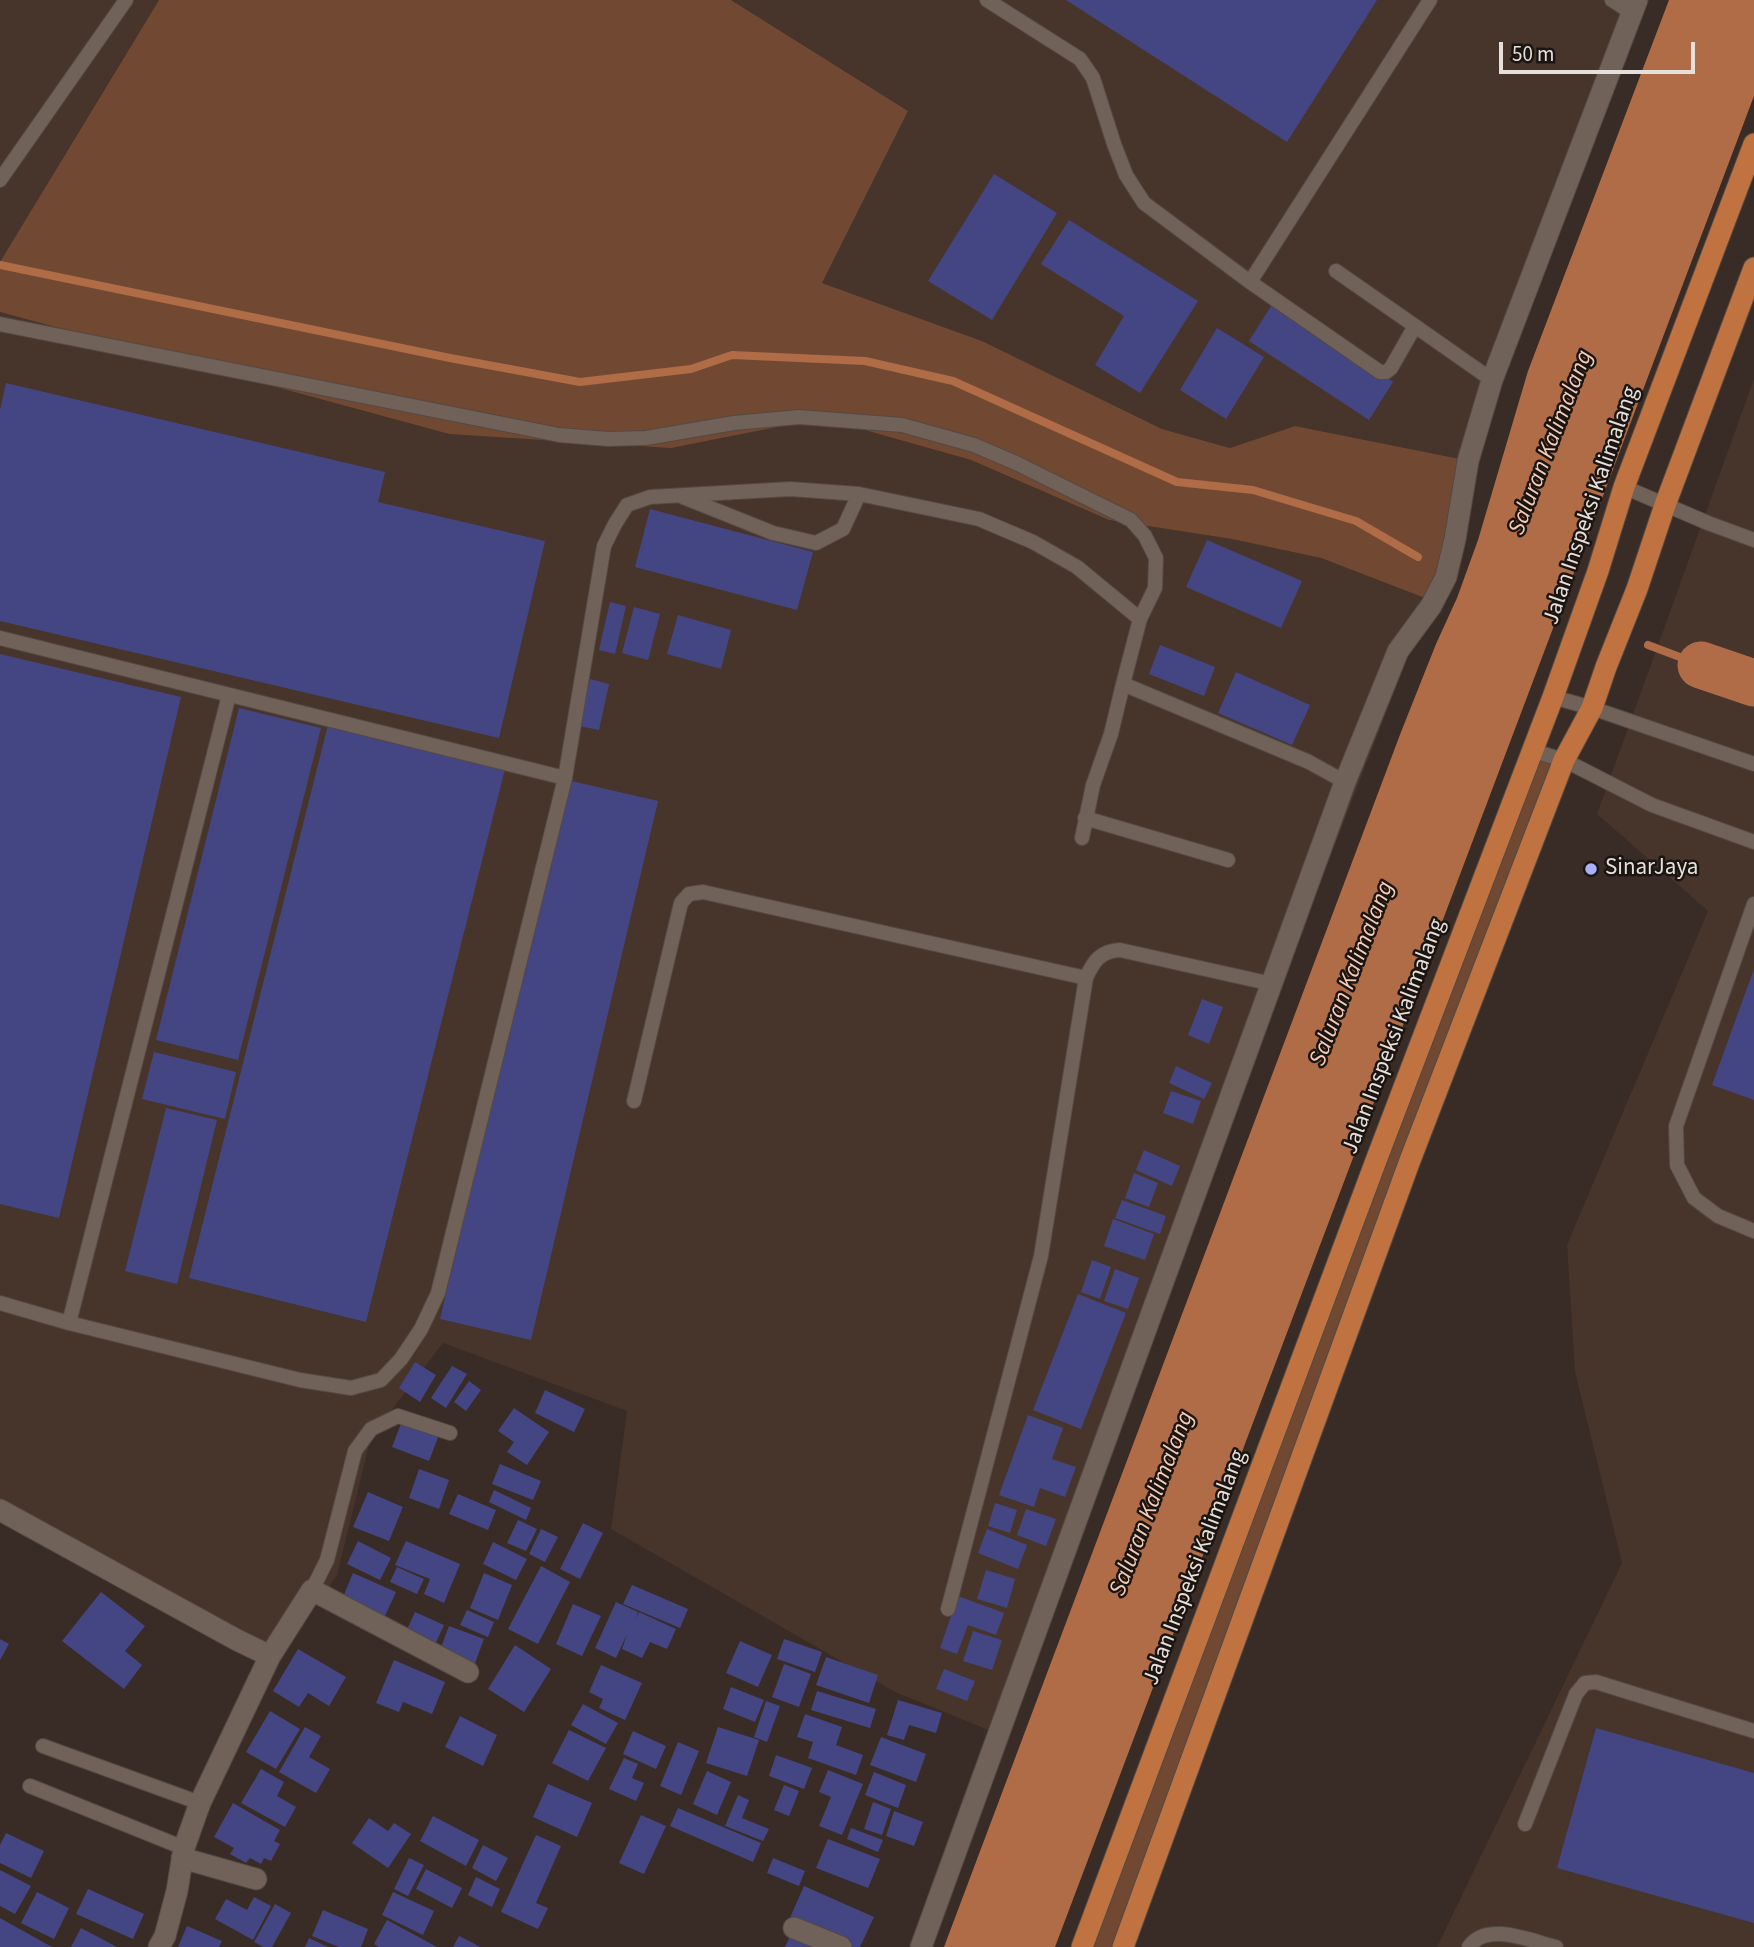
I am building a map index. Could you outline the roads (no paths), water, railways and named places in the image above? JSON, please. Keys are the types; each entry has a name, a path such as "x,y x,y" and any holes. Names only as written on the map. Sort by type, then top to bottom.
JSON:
{"main road":[{"name":"Jalan Inspeksi Kalimalang","path":"1082,1947 1377,1158 1553,697 1598,571 1624,487 1754,144"},
{"path":"1123,1947 1409,1163 1564,760 1592,708 1754,268"},
{"path":"1377,1158 1409,1163"},
{"path":"1130,1819 1164,1837"}],"street":[{"path":"921,1947 1345,782 1398,651 1431,606 1446,578 1468,461 1492,380 1635,7"},
{"path":"0,1510 270,1656"},
{"path":"159,1947 177,1891 183,1853 200,1803 270,1656 312,1590 468,1672"},
{"path":"183,1853 256,1879"},
{"path":"794,1928 841,1947"}],"lane":[{"path":"0,180 126,0"},
{"path":"987,0 1080,59 1093,78 1126,175 1144,203 1250,282 1380,372 1391,368 1415,326"},
{"path":"1250,282 1430,0"},
{"path":"1612,0 1635,7"},
{"path":"0,153 13,161"},
{"path":"1336,271 1492,380"},
{"path":"0,324 559,435 608,439 646,438 799,416 902,425 974,445 1062,484 1131,520 1145,536 1156,558 1155,587 1140,619 1111,734 1093,785 1082,838"},
{"path":"1624,487 1754,540"},
{"path":"0,1303 69,1323 300,1380 351,1388 381,1380 401,1359 421,1329 438,1293 565,778 604,546 627,505 650,497 790,489 859,494 979,519 1033,541 1077,566 1140,619"},
{"path":"679,496 773,533 816,542 843,529 859,494"},
{"path":"0,638 565,778"},
{"path":"1123,684 1309,762 1345,782"},
{"path":"69,1323 229,695"},
{"path":"1553,697 1754,764"},
{"path":"1532,751 1564,760 1652,805 1754,842"},
{"path":"1085,818 1228,860"},
{"path":"634,1101 681,903 689,894 703,892 1086,978"},
{"path":"1754,904 1676,1126 1677,1165 1694,1198 1717,1216 1754,1231"},
{"path":"948,1609 1041,1255 1086,978 1092,965 1100,956 1120,950 1272,984"},
{"path":"312,1590 327,1560 355,1451 372,1429 398,1416 450,1433"},
{"path":"1525,1824 1576,1694 1585,1683 1596,1682 1754,1731"},
{"path":"43,1746 200,1803"},
{"path":"30,1786 183,1853"},
{"path":"1469,1947 1471,1942 1488,1934 1505,1934 1556,1947"}],"water":[{"name":"Saluran Kalimalang","path":"1669,0 1754,0 1754,96 1055,1947 944,1947 1401,732 1457,598 1478,540 1528,371"}],"waterway":[{"path":"0,265 450,358 580,382 691,369 732,355 865,361 953,381 1177,482 1253,490 1356,521 1418,557"},
{"path":"1648,645 1701,665"},
{"path":"1701,665 1754,683"}],"place":[{"name":"SinarJaya","path":"1591,869"}]}
